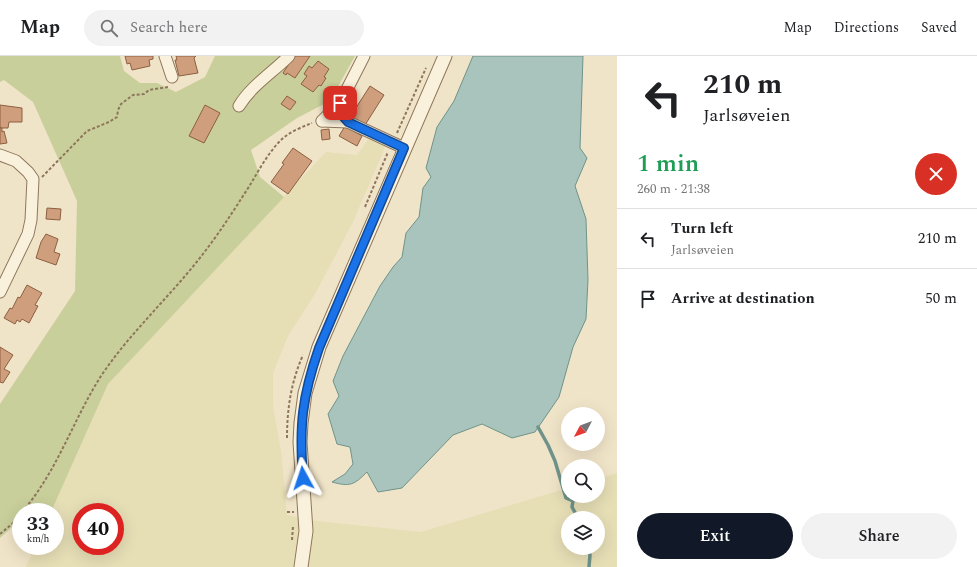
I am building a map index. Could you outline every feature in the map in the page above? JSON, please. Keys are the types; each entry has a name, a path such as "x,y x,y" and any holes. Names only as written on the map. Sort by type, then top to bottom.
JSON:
{"street":[{"path":"165,56 172,77"},
{"path":"238,106 250,92 289,56"},
{"path":"322,121 340,103 364,56"},
{"path":"301,567 306,531 300,442 305,393 319,348 445,56"},
{"path":"340,103 341,114 348,122"},
{"path":"322,121 348,122 404,148"},
{"path":"0,155 16,161 33,179 31,220 28,234 0,292"}],"path":[{"path":"32,186 48,172 87,131 117,117 118,110 126,100 133,95 144,94 149,90 171,87 174,82 172,77"},
{"path":"30,503 47,477 87,400 102,375 202,256 232,213 266,158 281,140 291,133 313,123 322,121"},
{"path":"0,534 12,524"}],"shaded area":[{"path":"370,137 385,145 353,222 315,294 288,336 273,373 273,406 281,451 287,515 317,521 421,532 561,490 561,503 605,503 605,477 617,473 617,567 26,567 31,555 64,555 64,503 55,503 108,384 326,152 357,155"}],"green space":[{"path":"0,56 120,56 124,71 140,83 157,83 176,92 205,77 215,56 355,56 330,101 297,118 251,150 260,177 284,197 108,384 55,503 12,503 12,527 0,538 0,404 75,291 77,201 33,102 4,80 0,82"}],"water":[{"path":"473,56 583,56 580,148 587,158 575,186 586,219 588,280 586,319 573,347 559,397 535,432 512,438 482,424 453,435 402,488 378,492 367,472 359,480 351,484 332,482 345,474 353,464 350,447 337,444 328,414 339,396 333,381 343,356 380,286 402,257 406,233 419,217 423,188 431,177 426,168 437,127 454,101"}],"building":[{"path":"125,56 153,56 153,59 149,60 150,66 132,70 130,63 127,64"},
{"path":"176,56 196,56 194,58 198,73 179,76 175,60 177,60"},
{"path":"294,56 310,56 295,78 287,73 286,75 283,73"},
{"path":"318,61 329,69 321,86 319,85 313,92 301,84 307,76 304,74 309,66 312,68"},
{"path":"370,86 384,95 365,125 353,118 355,115 352,114"},
{"path":"287,96 296,102 290,110 281,104"},
{"path":"0,105 22,108 22,122 9,122 8,128 0,128"},
{"path":"205,105 220,113 204,143 189,136"},
{"path":"345,126 362,136 357,146 339,136"},
{"path":"0,128 2,128 2,132 4,131 7,143 0,144"},
{"path":"329,129 330,139 322,140 321,130"},
{"path":"293,148 312,161 288,194 271,182"},
{"path":"47,208 61,209 60,220 46,219"},
{"path":"46,234 58,239 54,252 60,254 56,265 36,258 41,242"},
{"path":"27,285 42,293 35,305 38,306 29,323 22,319 20,322 17,320 15,324 4,318 10,308 12,309 18,297 20,298"},
{"path":"0,347 13,355 4,369 10,372 3,383 0,382"}],"waterway":[{"path":"538,427 555,461 566,498 573,501 572,507 574,511"},
{"path":"589,567 590,555"}],"route":[{"path":"303,478 300,442 301,423 303,402 312,367 404,148 348,122 341,114 340,103"}]}
